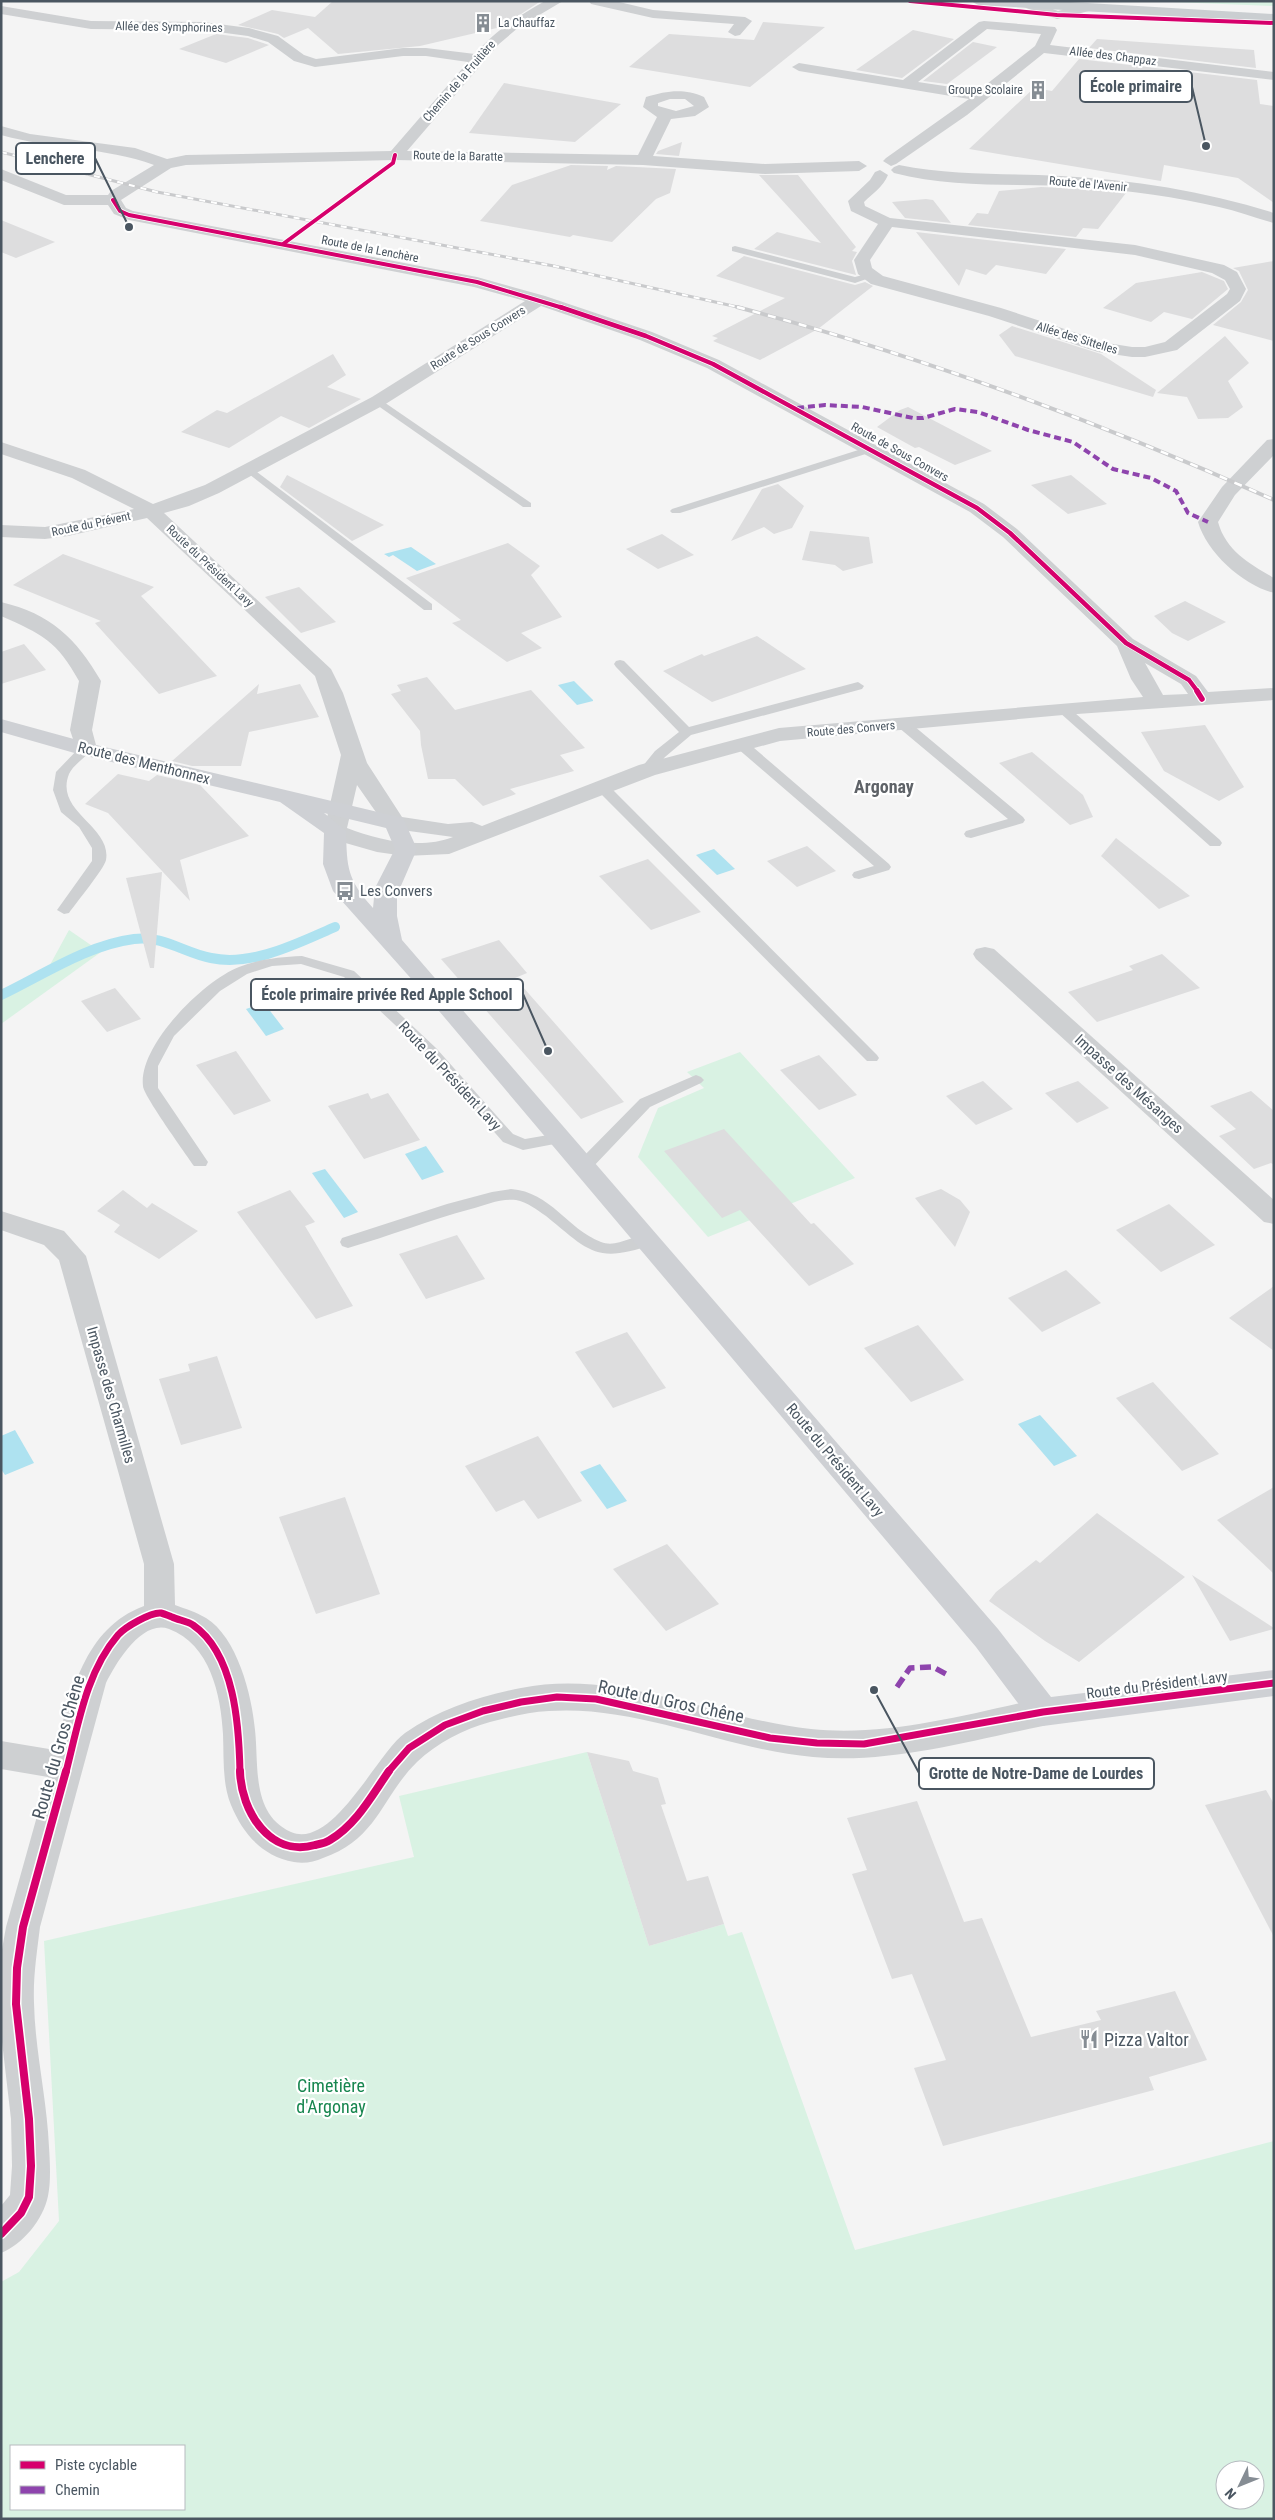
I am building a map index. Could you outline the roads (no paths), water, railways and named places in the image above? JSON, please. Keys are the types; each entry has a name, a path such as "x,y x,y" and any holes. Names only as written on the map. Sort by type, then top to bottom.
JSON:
{"main road":[{"path":"978,1 1031,5 1274,11"},
{"path":"1078,5 1274,18"}],"street":[{"name":"Chemin de la Fruitière","path":"396,155 478,59 514,24 556,1"},
{"path":"596,1 653,14 745,21 735,32"},
{"path":"1031,5 1057,15"},
{"path":"880,165 954,117 1042,48 1057,15 1078,5"},
{"name":"Allée des Symphorines","path":"1,10 91,25 203,26 249,32 273,39 284,45 299,58 315,63 403,52 478,59"},
{"path":"906,85 984,25 1050,30"},
{"name":"Allée des Chappaz","path":"1042,48 1274,76"},
{"path":"799,67 980,96"},
{"path":"643,160 666,114"},
{"name":"Route de la Baratte","path":"1,130 29,138 135,153 166,164 186,160 396,155 643,160 765,169 880,165"},
{"path":"1,174 64,200 113,200 117,194 166,164"},
{"name":"Route de l'Avenir","path":"880,165 937,177 1069,182 1154,191 1237,208 1274,218"},
{"name":"Allée des Sittelles","path":"870,276 887,284 995,312 1104,348 1132,352 1145,352 1171,346 1234,297 1238,289 1236,282 1231,276 1218,269 1134,250 887,222 858,208 856,201 862,193 874,186 880,165"},
{"name":"Route de la Lenchère","path":"113,200 120,211 129,215 478,282 539,300"},
{"path":"870,276 864,270 862,260 887,222"},
{"name":"Route de Sous Convers","path":"150,511 182,502 212,489 378,401 539,300 646,336 697,356 960,497 1003,526 1126,643 1189,680 1210,699"},
{"path":"1273,446 1222,501 1208,522 1212,539 1229,557 1274,586"},
{"name":"Route du Président Lavy","path":"1,448 81,476 128,497 150,511 324,673 332,689 352,755 362,775 394,823 406,849"},
{"name":"Route du Prévent","path":"1,531 45,533 150,511"},
{"path":"1,608 52,633 64,642 82,667 90,681 81,730 86,749"},
{"name":"Route de Sous Convers","path":"1126,643 1142,679 1157,703"},
{"name":"Route des Convers","path":"335,831 360,841 392,849 449,847 647,770 779,735 1063,709 1274,694"},
{"name":"Route des Convers","path":"1210,699 1274,711"},
{"name":"Route des Menthonnex","path":"1,725 86,749 288,798 338,808 394,823"},
{"name":"Route du Président Lavy","path":"352,755 350,776 338,808 335,831 334,864 345,891 432,987 987,1638 1043,1712 1274,1683"},
{"name":"Route des Menthonnex","path":"288,798 335,831"},
{"name":"Route des Convers","path":"394,823 448,831 499,828"},
{"path":"392,944 385,912 387,888 400,865 406,849"},
{"name":"Impasse des Mésanges","path":"985,954 1274,1215"},
{"name":"Impasse des Charmilles","path":"1,1220 54,1238 72,1256 159,1564 160,1613"},
{"name":"Route du Gros Chêne","path":"1,2234 21,2213 29,2197 30,2138 16,2004 23,1928 90,1683 102,1657 119,1634 139,1620 160,1613 193,1625 213,1646 227,1674 238,1728 240,1779 247,1803 258,1826 280,1844 301,1849 329,1842 352,1821 373,1797 388,1772 409,1748 445,1725 483,1711 521,1702 557,1697 596,1699 770,1738 817,1743 864,1744 1043,1712"},
{"path":"1,1755 67,1766"}],"lane":[{"path":"734,249 855,280 870,276"},
{"path":"378,401 527,505"},
{"path":"676,511 871,449"},
{"path":"249,469 428,607"},
{"path":"620,664 686,732"},
{"path":"647,770 660,754 686,732 858,686"},
{"path":"1063,709 1215,843"},
{"path":"904,724 1018,820 971,834"},
{"path":"742,745 884,867 859,875"},
{"path":"64,910 99,861 100,848 84,824 68,812 60,790 63,772 86,749"},
{"path":"602,788 872,1058"},
{"name":"Route du Président Lavy","path":"200,1162 150,1088 151,1066 168,1033 215,988 242,971 271,962 302,960 349,974 431,1052 508,1138 523,1146 560,1138"},
{"path":"584,1166 645,1103 696,1080"},
{"path":"348,1242 444,1211 501,1196 515,1195 532,1199 555,1214 593,1246 608,1249 648,1240"}],"water":[{"path":"411,547 436,564 417,571 393,555 389,557 384,554"},
{"path":"574,681 593,701 577,705 558,685"},
{"path":"714,849 735,869 717,875 696,855"},
{"path":"264,1003 284,1029 266,1036 246,1009"},
{"path":"426,1146 444,1172 422,1180 405,1154"},
{"path":"325,1169 358,1212 344,1218 312,1173"},
{"path":"1040,1415 1077,1456 1054,1466 1018,1424"},
{"path":"15,1430 34,1463 5,1475 1,1469 1,1436"},
{"path":"600,1464 627,1501 607,1509 580,1472"}],"waterway":[{"path":"1,995 82,954 117,942 145,938 164,942 201,956 227,960 242,959 274,952 335,927"}],"railway":[{"path":"1,152 157,192 554,266 742,308"},
{"path":"737,307 874,347 1009,393 1142,444 1274,500"}],"place":[{"name":"La Chauffaz","path":"483,23"},
{"name":"Groupe Scolaire","path":"1038,90"},
{"name":"École primaire","path":"1206,146"},
{"name":"Lenchere","path":"129,227"},
{"name":"Les Convers","path":"345,891"},
{"name":"École primaire privée Red Apple School","path":"548,1051"},
{"name":"Grotte de Notre-Dame de Lourdes","path":"874,1690"},
{"name":"Pizza Valtor","path":"1089,2039"}],"district":[{"name":"Argonay","path":"884,786"}],"park label":[{"name":"Cimetière d'Argonay","path":"331,2095"}]}
